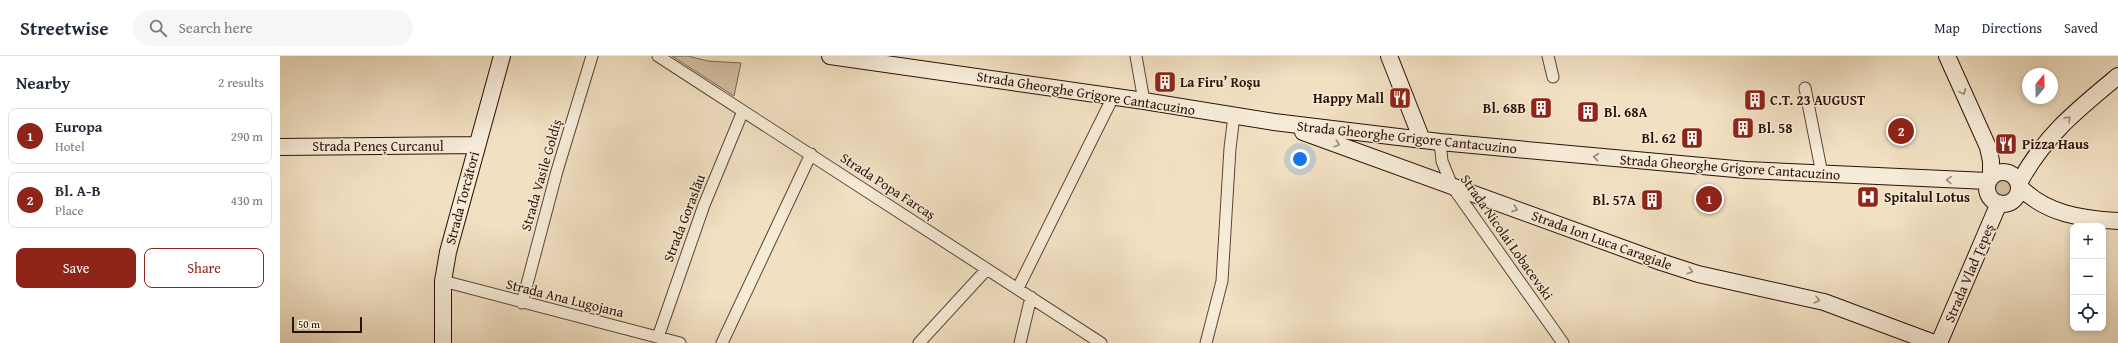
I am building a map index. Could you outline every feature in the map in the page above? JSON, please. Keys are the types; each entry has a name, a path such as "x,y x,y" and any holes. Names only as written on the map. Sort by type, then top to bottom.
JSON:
{"main road":[{"name":"Strada Torcători","path":"444,343 443,281 450,241 502,56"},
{"name":"Strada Gheorghe Grigore Cantacuzino","path":"838,56 1144,101 1274,122 1440,142 1690,166 1822,174 1990,179 2000,172 2007,172 2013,174 2020,185 2039,203 2074,216 2118,221"},
{"path":"1389,56 1422,140"},
{"path":"1947,56 1988,146 1991,161 1988,194 1992,200 1999,203 2008,203 2014,200 2018,195 2020,185 2030,163 2044,144 2071,116 2118,76"},
{"name":"Strada Ion Luca Caragiale","path":"1274,122 1698,274 1824,302 1934,343"},
{"name":"Strada Peneș Curcanul","path":"280,147 477,145"},
{"path":"2030,163 2033,189 2039,203"},
{"name":"Strada Vlad Țepeș","path":"1939,343 1999,203"}],"street":[{"name":"Strada Vasile Goldiș","path":"522,303 557,171 592,56"},
{"name":"Strada Popa Farcaș","path":"658,56 1101,343"},
{"path":"1136,56 1144,101"},
{"path":"1548,56 1554,77"},
{"path":"1805,88 1822,174"},
{"path":"1018,288 1113,97"},
{"name":"Strada Goraslău","path":"658,337 704,205 744,111"},
{"path":"1206,343 1222,281 1230,148 1234,116"},
{"name":"Strada Nicolai Lobacevski","path":"1440,142 1442,161 1452,186 1560,343"},
{"path":"722,343 811,154"},
{"path":"919,343 987,268"},
{"name":"Strada Ana Lugojana","path":"443,281 522,303 680,343"},
{"path":"1020,343 1031,297"}],"shaded area":[{"path":"672,56 688,56 708,61 741,63 734,96"},
{"path":"2003,177 2010,180 2013,187 2010,194 2003,197 1996,194 1993,187 1996,180"}],"place":[{"name":"La Firu’ Roşu","path":"1165,82"},
{"name":"Happy Mall","path":"1400,98"},
{"name":"C.T. 23 AUGUST","path":"1755,100"},
{"name":"Bl. 68B","path":"1541,108"},
{"name":"Bl. 68A","path":"1588,112"},
{"name":"Bl. 58","path":"1743,128"},
{"name":"Bl. A-B","path":"1901,131"},
{"name":"Bl. 62","path":"1692,138"},
{"name":"Pizza Haus","path":"2006,144"},
{"name":"Spitalul Lotus","path":"1868,197"},
{"name":"Europa","path":"1709,199"},
{"name":"Bl. 57A","path":"1652,200"}]}
